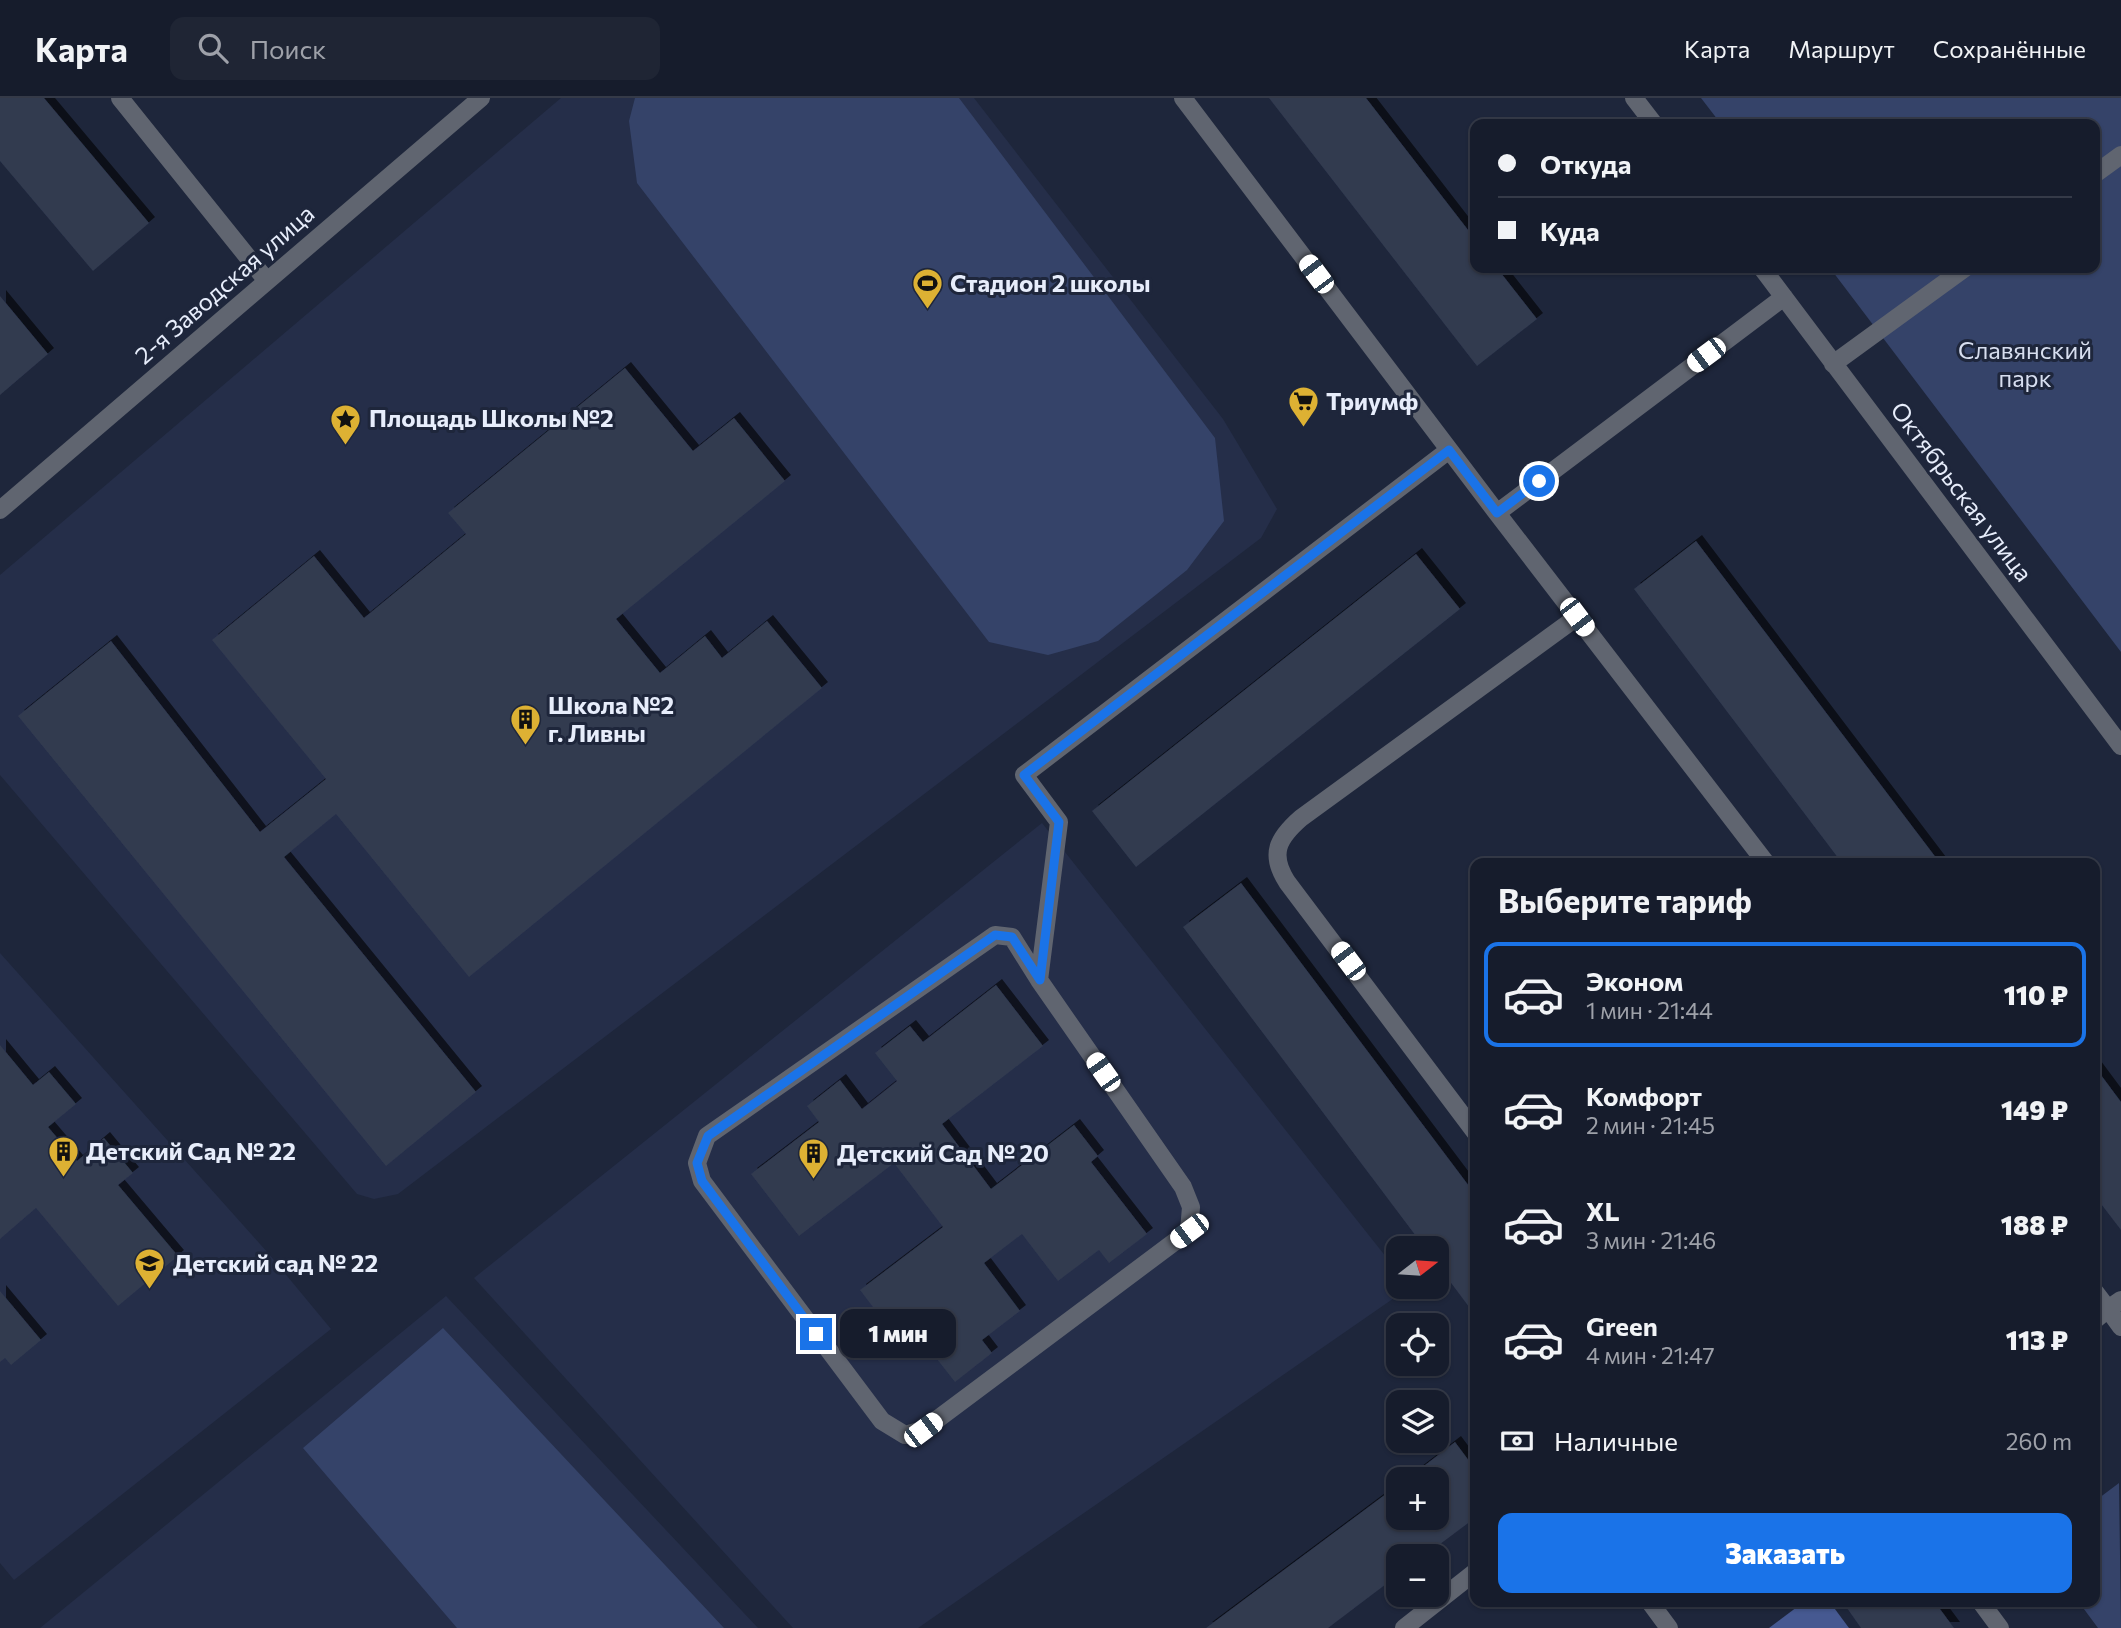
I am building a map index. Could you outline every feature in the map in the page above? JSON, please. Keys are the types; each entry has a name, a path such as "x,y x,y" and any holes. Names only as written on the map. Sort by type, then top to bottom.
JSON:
{"street":[{"path":"120,98 267,281"},
{"name":"2-я Заводская улица","path":"0,510 481,98"},
{"path":"1183,98 1762,858"},
{"path":"1634,98 1650,119"},
{"path":"2100,170 2121,155"},
{"name":"Октябрьская улица","path":"1766,273 2121,746"},
{"path":"1833,364 1958,273"},
{"path":"1497,513 1784,297"},
{"path":"1040,980 1012,937 995,935 708,1136 697,1163 702,1181 882,1421 905,1435 923,1430 1189,1231 1191,1207 1183,1187 1040,980 1059,822 1024,775 1449,450"},
{"path":"1470,1125 1287,881 1279,865 1278,848 1286,831 1301,818 1577,617"},
{"path":"2108,1310 2121,1327"},
{"path":"1404,1628 1470,1576"},
{"path":"1653,1607 1669,1628"},
{"path":"1984,1607 2000,1628"}],"shaded area":[{"path":"561,98 974,98 1223,419 1277,509 1261,538 398,1194 374,1199 357,1194 0,775 0,575"},
{"path":"1042,823 1386,1257 1386,1299 1393,1299 918,1628 793,1628 474,1278"},
{"name":"Детский сад № 22","path":"0,953 268,1253 331,1329 14,1580 0,1563"},
{"path":"446,1296 758,1628 40,1628"},
{"path":"1797,1607 1833,1607 1849,1628 1769,1628"}],"green space":[{"name":"Стадион 2 школы","path":"635,98 959,98 1215,438 1224,521 1187,570 1098,641 1048,655 989,642 637,183 629,121"},
{"name":"Славянский парк","path":"1701,98 2121,98 2121,652 1834,273 2100,273 2100,119 1717,119"},
{"path":"443,1328 724,1628 457,1628 303,1448"},
{"path":"2119,1483 2121,1628 2098,1628 2082,1607 2100,1607 2100,1497"}],"building":[{"path":"0,98 44,98 149,223 93,271 0,161"},
{"path":"1269,98 1366,98 1470,233 1470,273 1501,273 1537,319 1477,366"},
{"path":"0,296 48,354 0,395"},
{"name":"Школа №2 г. Ливны","path":"625,368 693,451 734,418 785,481 616,619 660,673 705,636 722,658 767,621 822,688 469,977 336,814 284,857 476,1092 386,1166 18,716 111,641 260,832 326,779 212,640 314,556 364,618 466,534 448,513"},
{"path":"1696,541 1936,858 1838,858 1634,589"},
{"path":"1416,554 1460,609 1136,867 1092,811"},
{"path":"1241,883 1470,1187 1470,1308 1449,1280 1449,1236 1416,1236 1183,927"},
{"name":"Детский Сад № 20","path":"996,985 1043,1046 942,1124 991,1189 1074,1125 1098,1156 1091,1162 1147,1234 1109,1263 1099,1250 1058,1281 1022,1234 984,1263 1020,1311 982,1340 992,1353 955,1382 900,1312 885,1323 860,1290 943,1227 894,1163 799,1236 751,1174 819,1122 807,1106 840,1080 862,1109 897,1081 875,1053 910,1026 923,1042"},
{"name":"Детский Сад № 22","path":"0,1045 33,1085 49,1072 76,1104 48,1127 77,1161 104,1138 133,1173 118,1185 178,1256 118,1306 36,1208 0,1239"},
{"path":"2100,1074 2121,1102 2121,1230 2100,1203"},
{"path":"0,1291 41,1340 11,1365 5,1358 0,1362"},
{"path":"1455,1442 1470,1462 1470,1522 1440,1544 1386,1544 1386,1584 1328,1628 1206,1628 1386,1494 1386,1530 1449,1530 1449,1467 1423,1467 1441,1453 1449,1453 1449,1447"},
{"path":"1846,1607 1938,1607 1954,1628 1861,1628"}],"place":[{"name":"Стадион 2 школы","path":"927,311"},
{"name":"Триумф","path":"1303,429"},
{"name":"Площадь Школы №2","path":"346,446"},
{"name":"Школа №2 г. Ливны","path":"525,747"},
{"name":"Детский Сад № 22","path":"63,1179"},
{"name":"Детский Сад № 20","path":"814,1181"},
{"name":"Детский сад № 22","path":"150,1291"}],"route":[{"path":"816,1334 702,1181 697,1163 708,1136 995,935 1012,937 1040,980 1059,822 1024,775 1449,450 1497,513 1539,481"}]}
